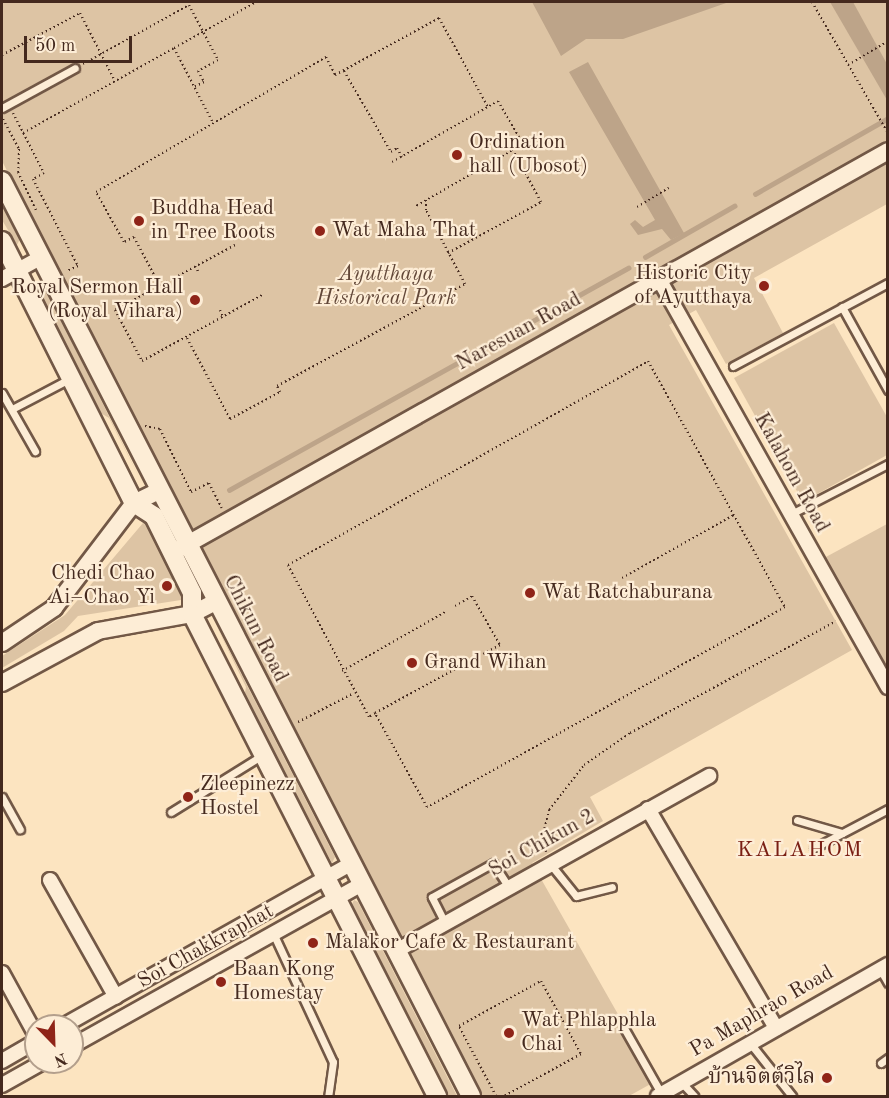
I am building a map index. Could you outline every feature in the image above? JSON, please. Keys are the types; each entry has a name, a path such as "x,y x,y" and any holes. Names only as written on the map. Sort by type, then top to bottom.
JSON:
{"main road":[{"name":"Chikun Road","path":"2,181 159,491 192,593 192,614 437,1096"},
{"name":"Chikun Road","path":"2,241 9,275 70,378 134,503 153,516 216,602 471,1096"}],"street":[{"name":"Naresuan Road","path":"179,549 888,151"},
{"path":"9,275 40,258"},
{"name":"Kalahom Road","path":"659,279 887,686"},
{"path":"2,643 54,609 134,503 159,491"},
{"path":"2,683 98,631 192,614 216,602"},
{"name":"Soi Chikun 2","path":"396,951 549,863 709,776"},
{"path":"648,809 776,1028"},
{"name":"Soi Chakkraphat","path":"84,1014 351,864"},
{"path":"50,880 116,996"},
{"name":"Soi Chakkraphat","path":"84,1039 362,884"},
{"name":"Pa Maphrao Road","path":"660,1096 884,967"},
{"path":"157,973 168,993"},
{"path":"2,974 24,1014"},
{"path":"2,1061 24,1048"},
{"path":"2,1085 24,1073"}],"lane":[{"path":"5,106 75,68"},
{"path":"733,366 888,283"},
{"path":"842,307 888,390"},
{"path":"12,409 70,378"},
{"path":"2,393 35,451"},
{"path":"790,515 888,464"},
{"path":"171,812 264,754"},
{"path":"2,797 20,829"},
{"path":"813,849 888,809"},
{"path":"797,819 842,833"},
{"path":"445,923 432,899 452,886 493,863 508,886"},
{"path":"549,863 576,896 612,887"},
{"path":"273,933 333,1062 328,1096"},
{"path":"884,967 888,983"},
{"path":"624,1028 660,1096"},
{"path":"750,1043 792,1096"},
{"path":"682,1083 694,1096"}],"path":[{"path":"23,133 256,2"},
{"path":"812,2 888,133"},
{"path":"75,68 189,5 218,60 198,71 204,82 194,87"},
{"path":"2,55 80,13 115,81"},
{"path":"160,286 134,237 124,242 96,192 326,57 335,75 439,18 488,107"},
{"path":"848,65 886,42"},
{"path":"174,48 213,123"},
{"path":"344,71 391,152 397,148 402,157"},
{"path":"392,162 498,101 523,144 416,206"},
{"path":"5,106 23,133 44,173 33,179 78,266 67,271"},
{"path":"2,116 19,149 18,172 39,216"},
{"path":"448,253 541,202 513,150"},
{"path":"637,207 669,188"},
{"path":"187,338 230,419 280,392 277,386 465,284 448,253 426,200"},
{"path":"235,245 115,310 142,361 262,295"},
{"path":"62,262 71,279"},
{"path":"195,266 199,273"},
{"path":"220,310 223,317"},
{"path":"375,713 427,807 785,607 648,361 288,566 342,671 369,717 375,713 472,660"},
{"path":"139,415 144,426 160,429 191,492 209,483 229,521"},
{"path":"622,578 734,515"},
{"path":"455,606 472,596 500,645 483,654"},
{"path":"342,671 445,612"},
{"path":"549,863 542,837 549,810 584,765 630,733 846,615"},
{"path":"282,729 355,693"},
{"path":"496,1096 459,1026 541,981 581,1054 504,1096"}],"green space":[{"name":"Ayutthaya Historical Park","path":"2,2 887,2 887,204 754,278 783,333 726,364 696,310 669,325 852,650 590,797 603,821 532,863 656,1081 629,1096 482,1096 2,161"},
{"path":"2,203 20,239 17,245 2,220"},
{"path":"42,289 47,291 140,479 109,418 99,412 39,295"},
{"path":"834,323 887,417 887,455 803,502 734,378"},
{"path":"143,523 150,525 183,592 181,600 78,616 64,631 2,668 2,656 65,615"},
{"path":"887,524 887,662 883,664 824,558"},
{"path":"217,627 335,857 332,863 244,698 246,687"},
{"path":"354,900 358,902 457,1096 448,1096 351,906"}],"shaded area":[{"path":"532,2 729,2 623,39 586,39 561,56"},
{"path":"830,2 853,2 887,64 887,100"},
{"path":"588,62 684,233 671,240 662,229 638,235 630,224 635,220 643,227 655,220 569,72"}],"waterway":[{"path":"755,194 888,118"},
{"path":"645,257 734,206"},
{"path":"229,490 628,268"}],"place":[{"name":"Ordination hall (Ubosot)","path":"457,155"},
{"name":"Buddha Head in Tree Roots","path":"139,221"},
{"name":"Wat Maha That","path":"320,231"},
{"name":"Historic City of Ayutthaya","path":"764,286"},
{"name":"Royal Sermon Hall (Royal Vihara)","path":"195,300"},
{"name":"Chedi Chao Ai–Chao Yi","path":"167,586"},
{"name":"Wat Ratchaburana","path":"530,593"},
{"name":"Grand Wihan","path":"412,663"},
{"name":"Zleepinezz Hostel","path":"188,797"},
{"name":"Malakor Cafe & Restaurant","path":"313,943"},
{"name":"Baan Kong Homestay","path":"221,982"},
{"name":"Wat Phlapphla Chai","path":"509,1033"},
{"name":"บ้านจิตต์วิไล","path":"827,1078"}],"district":[{"name":"KALAHOM","path":"800,851"}]}
